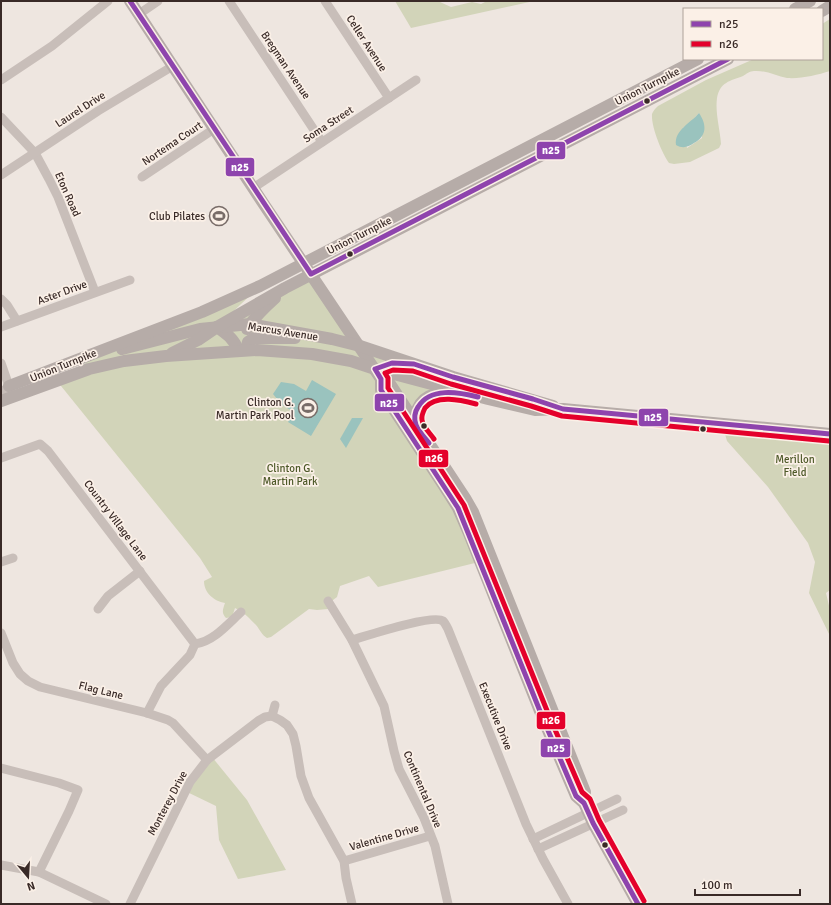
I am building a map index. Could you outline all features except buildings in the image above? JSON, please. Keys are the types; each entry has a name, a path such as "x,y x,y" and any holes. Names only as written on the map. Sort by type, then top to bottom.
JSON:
{"main road":[{"path":"130,1 378,374 390,384 459,488 473,512 584,792 588,813"},
{"path":"797,8 810,1"},
{"name":"Union Turnpike","path":"4,393 202,312 236,296 304,263 696,60"},
{"name":"Union Turnpike","path":"166,356 198,340 217,327 294,282 726,60"},
{"path":"242,350 250,324 271,302 294,282"},
{"path":"236,296 236,306 217,327 231,336 242,350"},
{"name":"Marcus Avenue","path":"4,393 113,351 200,329 250,324 332,339 360,346 453,377 534,399 563,409"},
{"path":"242,350 250,340 257,337 332,339"},
{"name":"Marcus Avenue","path":"4,393 89,369 124,361 242,350 267,350 312,354 351,361 378,374 535,410 563,409 830,434"},
{"path":"378,374 392,363 414,364"},
{"path":"378,374 381,390 458,508 576,796 588,813 638,904"},
{"path":"414,422 415,413 422,401 429,396 444,392 459,392"}],"street":[{"path":"1,80 52,46 108,1"},
{"path":"139,14 158,1"},
{"name":"Bregman Avenue","path":"229,1 322,142"},
{"name":"Celler Avenue","path":"325,1 389,98"},
{"name":"Laurel Drive","path":"1,176 98,111 173,66"},
{"name":"Soma Street","path":"253,188 416,80"},
{"path":"625,97 632,109"},
{"name":"Eton Road","path":"1,117 35,153 58,197 95,292"},
{"name":"Nortema Court","path":"142,177 214,129"},
{"name":"Aster Drive","path":"1,327 130,280"},
{"path":"1,299 7,305 17,321"},
{"path":"1,362 4,393"},
{"name":"Country Village Lane","path":"1,458 40,444 48,451 195,644"},
{"path":"1,562 13,558"},
{"path":"98,609 108,596 140,571"},
{"name":"Continental Drive","path":"328,601 352,640 384,706 399,768 424,818 438,855 448,904"},
{"path":"147,713 161,686 190,655 195,644 206,642 241,612"},
{"name":"Executive Drive","path":"352,640 407,624 436,619 443,621 448,629 533,839 568,904"},
{"name":"Flag Lane","path":"1,633 13,663 20,674 28,681 50,690 147,713 168,720 173,723 207,760"},
{"path":"274,705 272,716 287,725 292,734 296,746 301,776 309,798 344,860 346,878 352,904"},
{"name":"Monterey Drive","path":"130,904 190,782 207,760 258,721 265,717 272,716"},
{"path":"1,768 59,783 78,790 39,872"},
{"path":"533,839 618,799"},
{"path":"538,849 588,813 623,810"},
{"name":"Valentine Drive","path":"344,860 430,836"},
{"path":"1,865 39,872 106,904"}],"green space":[{"path":"395,1 441,1 440,2 451,7 472,2 481,4 487,1 534,1 411,28"},
{"path":"830,19 830,71 798,78 787,78 763,71 753,71 726,83 720,89 717,98 717,115 721,144 719,148 690,162 674,164 669,163 660,147 655,133 652,114 658,106 706,80 752,60 823,60 823,23","holes":["699,113 702,138 687,148 683,128"]},
{"name":"Clinton G. Martin Park","path":"311,274 360,346 425,368 444,382 444,392 415,413 465,508 487,560 378,587 369,576 340,586 337,597 333,600 328,609 309,609 271,637 267,638 249,618 235,608 232,617 226,618 224,616 223,611 225,603 210,596 204,585 204,581 212,577 200,558 57,381 95,357 131,344 260,286 219,325"},
{"name":"Merillon Field","path":"722,424 830,434 830,590 826,593 830,610 830,636 809,593 815,562 808,543 768,487 727,441"},
{"path":"212,757 247,800 286,870 238,879 219,840 216,806 185,791"}],"water":[{"path":"699,113 702,117 704,126 701,137 688,146 681,147 676,145 676,140 680,131"},
{"name":"Clinton G. Martin Park Pool","path":"312,380 336,394 311,436 288,422 294,412 282,405 273,394 281,382 294,384 306,391"},
{"path":"352,418 363,418 346,448 340,439"}],"transit line":[{"name":"n25","path":"130,1 311,274 726,60"},
{"name":"n25","path":"638,904 593,823 584,803 576,796 458,508 381,390 381,379 375,369 392,363 414,364 563,409 830,434"},
{"name":"n26","path":"644,901 599,820 590,799 582,792 550,718 464,505 388,388 388,378 385,373 393,370 413,371 451,384 562,416 829,441"},
{"name":"n25","path":"429,443 419,430 415,420 418,407 423,401 430,396 445,393 478,397"},
{"name":"n26","path":"434,439 423,423 422,414 425,408 436,401 449,399 476,404"}],"place":[{"name":"Club Pilates","path":"219,216"},
{"name":"Clinton G. Martin Park Pool","path":"308,408"}]}
